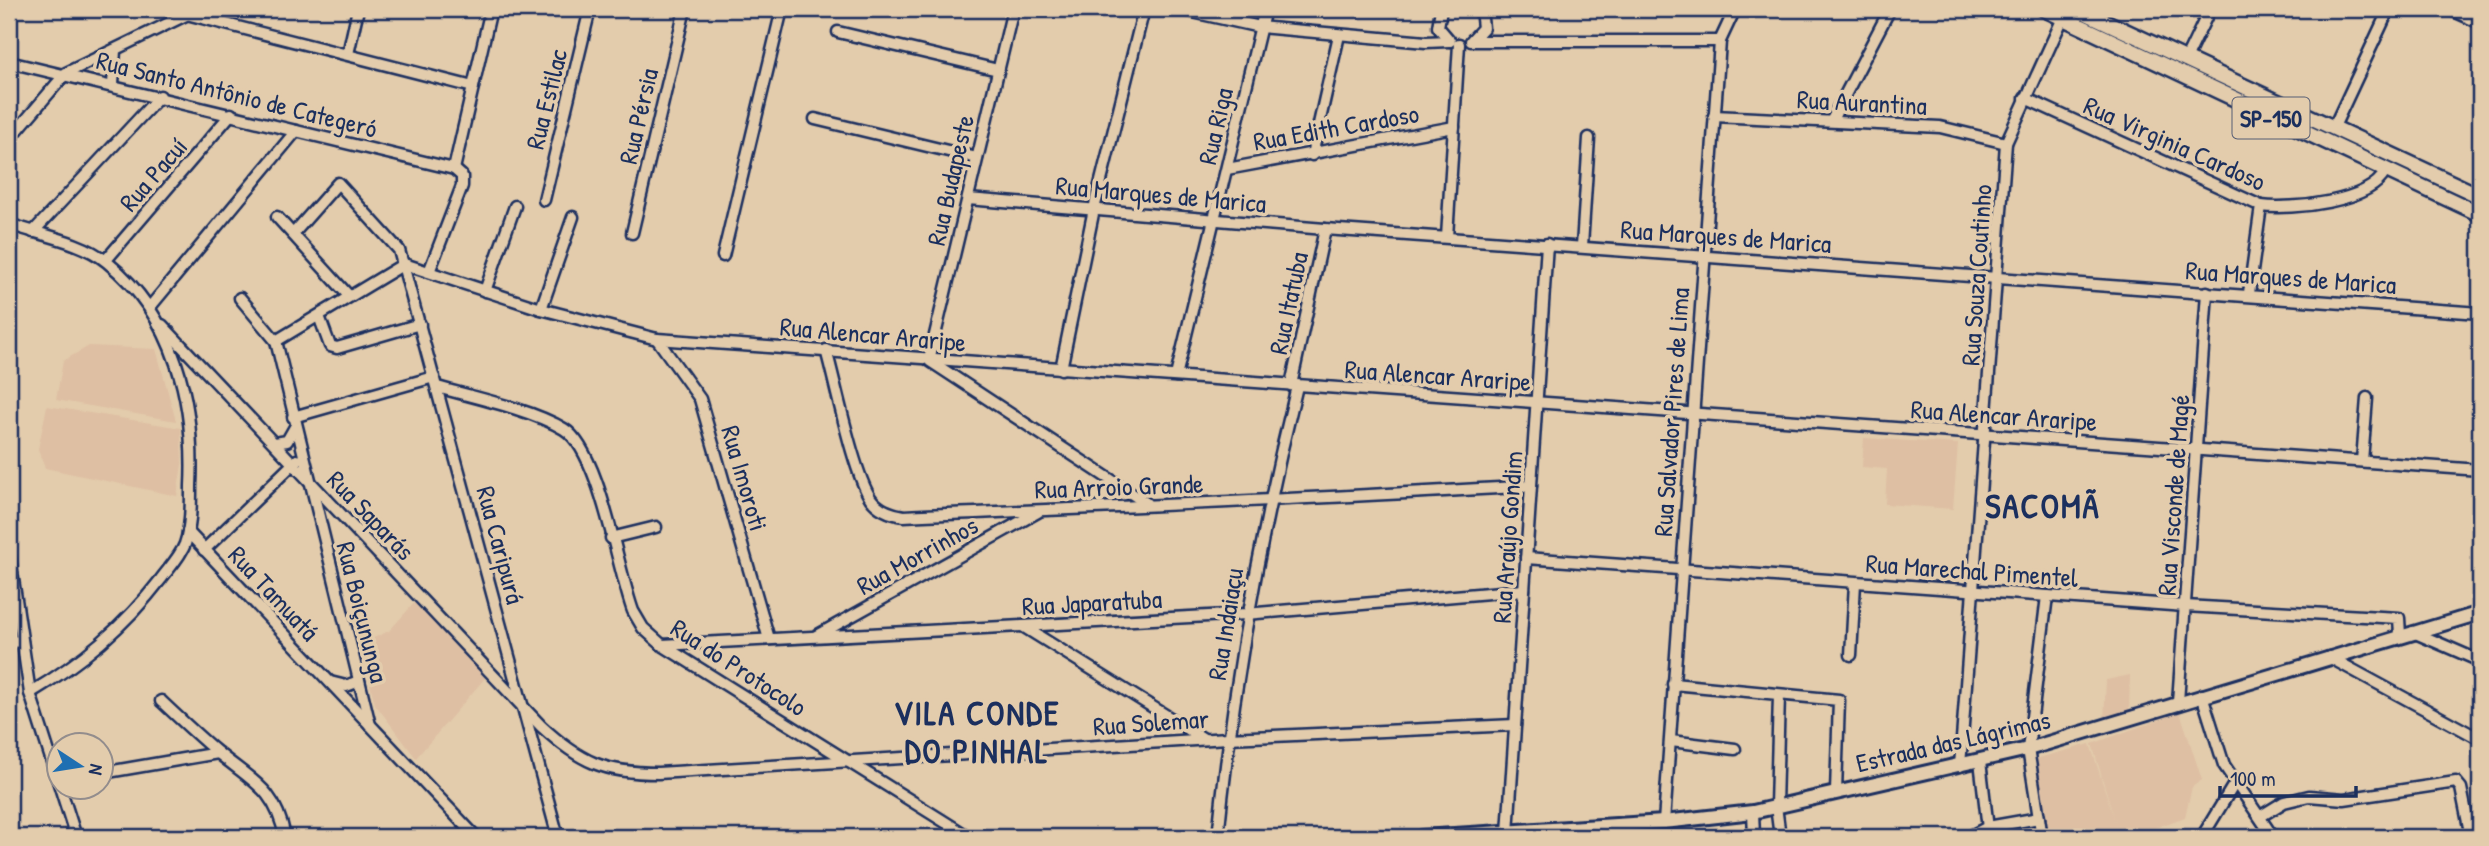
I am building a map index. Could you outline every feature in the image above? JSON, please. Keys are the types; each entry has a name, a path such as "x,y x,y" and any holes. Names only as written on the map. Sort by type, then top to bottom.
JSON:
{"highway":[{"name":"SP-150","path":"2044,9 2065,13 2385,172 2475,211"},
{"name":"SP-150","path":"2078,9 2333,129 2479,192"}],"main road":[{"name":"Estrada das Lágrimas","path":"1422,837 1580,832 1753,812 2028,749 2479,613"}],"street":[{"path":"167,9 190,11 473,87"},
{"path":"348,54 358,9"},
{"path":"429,272 462,186 462,176 454,169 491,9"},
{"name":"Rua Estilac","path":"544,200 590,9"},
{"name":"Rua Pérsia","path":"632,233 685,9"},
{"path":"723,256 782,9"},
{"name":"Rua Budapeste","path":"929,360 1013,9"},
{"path":"1061,369 1094,209 1144,9"},
{"path":"1180,9 1260,27 1339,36 1454,42 1720,41"},
{"name":"Rua Riga","path":"1176,376 1265,9"},
{"path":"1441,9 1438,27 1454,42 1454,127 1447,237"},
{"path":"1474,41 1483,28 1481,9"},
{"name":"Rua Salvador Pires de Lima","path":"1664,822 1720,41 1735,9"},
{"path":"1832,120 1890,9"},
{"path":"2186,58 2210,9"},
{"path":"2333,129 2389,9"},
{"path":"2449,9 2480,23"},
{"path":"9,140 66,74 190,11"},
{"name":"Rua Souza Coutinho","path":"1960,766 2006,143 2065,13"},
{"path":"838,32 998,70"},
{"path":"1312,155 1339,36"},
{"path":"113,85 115,50"},
{"name":"Rua Santo Antônio de Categeró","path":"9,62 160,96 454,169"},
{"path":"33,232 160,96"},
{"name":"Rua Virginia Cardoso","path":"2025,98 2261,206 2285,209 2317,204 2375,185 2385,172"},
{"name":"Rua Pacuí","path":"106,260 231,114"},
{"name":"Rua Aurantina","path":"1714,116 1940,127 2006,143"},
{"path":"815,119 977,158"},
{"name":"Rua Edith Cardoso","path":"1227,169 1454,127"},
{"path":"150,307 296,131"},
{"path":"1582,246 1589,138"},
{"name":"Rua Caripurá","path":"293,234 338,183 393,241 404,264 558,837"},
{"path":"2475,211 2479,192"},
{"name":"Rua Marques de Marica","path":"968,199 1325,229 1704,254 1998,279 2249,293 2480,313"},
{"path":"485,291 515,206"},
{"path":"2249,293 2261,206"},
{"path":"277,217 349,296"},
{"path":"541,309 573,217"},
{"path":"9,224 106,260 150,307 162,325 178,365 191,426 188,532 178,556 118,629 87,657 30,693"},
{"name":"Rua Itatuba","path":"1269,502 1325,229"},
{"name":"Rua Araújo Gondim","path":"1517,834 1515,726 1548,244"},
{"path":"276,341 404,264"},
{"name":"Rua Alencar Araripe","path":"404,264 541,309 657,339 2480,470"},
{"name":"Rua Visconde de Magé","path":"2178,702 2198,450 2207,292"},
{"name":"Rua Boiçununga","path":"240,298 276,341 307,479 370,725"},
{"path":"319,316 330,346 337,348 420,324"},
{"name":"Rua Saparás","path":"162,325 521,703"},
{"name":"Rua Imoroti","path":"657,339 700,399 769,639"},
{"name":"Rua Arroio Grande","path":"826,350 870,497 877,506 904,516 1146,503 1269,502 1531,486"},
{"path":"178,365 192,354"},
{"path":"929,360 1146,503"},
{"path":"275,443 287,441 294,422 435,382"},
{"name":"Rua do Protocolo","path":"435,382 565,429 585,451 592,466 633,611 643,628 662,645 969,837"},
{"path":"2362,461 2367,398"},
{"path":"204,550 302,455"},
{"name":"Rua Indaiaçu","path":"1218,837 1228,738 1246,614 1269,502"},
{"name":"Rua Morrinhos","path":"812,638 1042,510"},
{"path":"611,538 656,527"},
{"name":"Rua Tamuatá","path":"188,532 476,837"},
{"path":"9,552 30,693 46,743"},
{"name":"Rua Marechal Pimentel","path":"1526,558 2185,606 2399,618 2407,633"},
{"path":"1851,655 1855,583"},
{"path":"2479,613 2480,589"},
{"name":"Rua Japaratuba","path":"662,645 1246,614 1524,590"},
{"path":"2042,837 2028,749 2047,596"},
{"path":"1024,627 1204,740"},
{"path":"2407,633 2480,660"},
{"path":"9,641 22,642"},
{"path":"2328,657 2480,739"},
{"path":"329,682 346,686 359,681"},
{"path":"1673,684 1840,701 1836,792"},
{"path":"1779,695 1776,806 1780,837"},
{"path":"2202,695 2218,752 2273,837"},
{"path":"161,701 218,753 266,789 276,805 285,837"},
{"name":"Rua Solemar","path":"521,703 559,743 598,767 616,771 658,773 1228,738 1515,726"},
{"path":"1671,741 1735,749"},
{"path":"116,771 218,753"},
{"path":"1980,761 1988,832"},
{"path":"2202,837 2236,782"},
{"path":"2261,816 2284,802 2309,796 2344,799 2455,782 2461,788 2470,837 2480,835"},
{"path":"64,800 76,837"},
{"path":"1753,812 1755,837"},
{"path":"1969,837 2039,818"}],"shaded area":[{"path":"89,346 156,349 176,421 56,400 63,361"},
{"path":"47,406 181,428 182,464 177,496 45,468 38,449"},
{"path":"1864,438 1958,444 1953,509 1885,504 1887,469 1862,467"},
{"path":"416,601 485,678 416,758 375,704 360,644 389,631"},
{"path":"2130,675 2129,712 2104,721 2106,680"},
{"path":"2180,712 2202,780 2192,787 2185,817 2130,837 2120,837 2116,826 2119,837 2047,837 2035,759 2090,744 2115,821 2092,744"}],"district":[{"name":"SACOMÃ","path":"2043,506"},
{"name":"VILA CONDE DO PINHAL","path":"977,732"}]}
